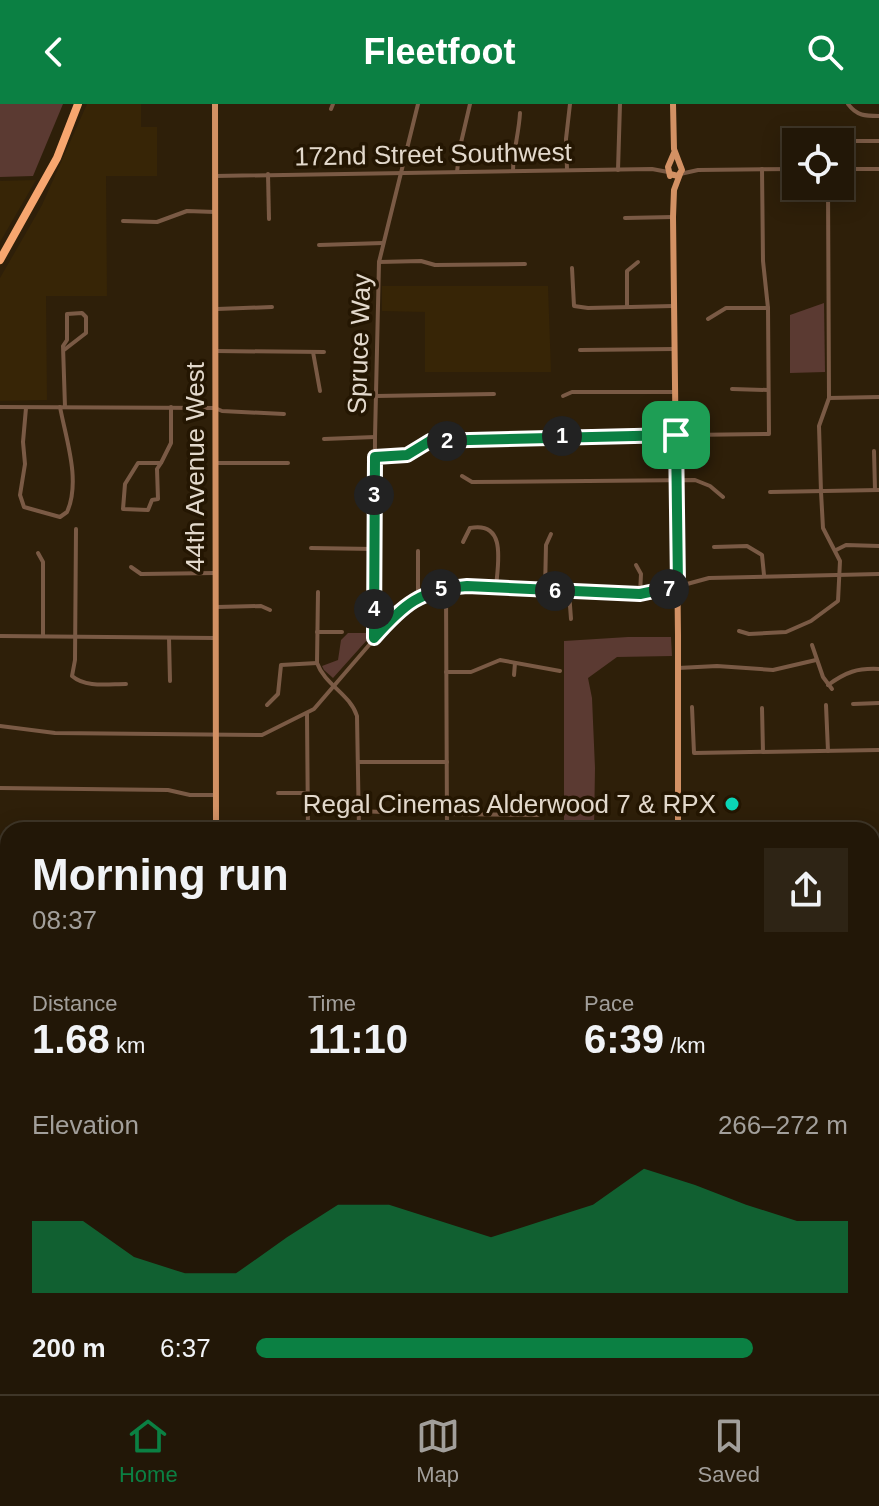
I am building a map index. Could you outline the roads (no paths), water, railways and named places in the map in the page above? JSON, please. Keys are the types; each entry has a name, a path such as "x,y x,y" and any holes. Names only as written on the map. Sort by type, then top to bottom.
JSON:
{"highway":[{"path":"0,260 57,158 78,104"}],"main road":[{"name":"44th Avenue West","path":"215,104 216,822"},
{"path":"673,104 674,149 670,169 674,190 678,822"},
{"path":"674,149 680,165 674,190"},
{"path":"670,169 680,165"},
{"path":"670,169 676,176 680,174"}],"street":[{"name":"Spruce Way","path":"374,638 379,262 418,104"},
{"path":"457,172 470,104"},
{"path":"567,170 566,139 570,104"},
{"path":"618,170 620,104"},
{"path":"848,104 854,112 864,116 879,116"},
{"path":"513,171 513,148 520,131 520,113"},
{"path":"854,141 879,141"},
{"path":"680,165 698,170"},
{"name":"172nd Street Southwest","path":"215,176 670,169"},
{"path":"375,457 407,455 430,441 769,434 762,169"},
{"path":"680,174 698,170 782,169"},
{"path":"854,169 879,169"},
{"path":"268,174 269,219"},
{"path":"739,631 749,634 786,632 811,621 838,601 841,573 836,550 823,528 819,426 829,398 828,200"},
{"path":"123,221 157,222 187,211 215,212"},
{"path":"625,218 673,217"},
{"path":"319,245 383,243"},
{"path":"379,262 525,264"},
{"path":"627,306 627,271 638,262"},
{"path":"572,268 574,306 673,306"},
{"path":"214,309 272,307"},
{"path":"708,319 726,308 768,308"},
{"path":"26,407 25,464 20,495 24,507 60,517 67,512 74,487 62,407 64,350 67,340 67,314 82,313 86,317 86,333 64,350"},
{"path":"580,350 674,349"},
{"path":"215,351 324,352"},
{"path":"313,352 320,391"},
{"path":"732,389 768,390"},
{"path":"563,396 572,392 675,392"},
{"path":"376,396 494,394"},
{"path":"829,398 879,397"},
{"path":"0,407 215,408 284,414"},
{"path":"161,463 138,463 125,484 123,509 148,510 152,500 158,499 157,469 161,463 171,443 171,407"},
{"path":"324,439 375,437"},
{"path":"770,492 877,490 874,451"},
{"path":"215,463 288,463"},
{"path":"462,476 472,482 677,479 704,483 723,497"},
{"path":"464,539 470,528 481,526 492,529 497,538 496,587"},
{"path":"76,529 75,660 72,676 89,684 126,684"},
{"path":"545,590 546,545 551,534"},
{"path":"836,550 846,545 879,546"},
{"path":"714,547 753,548 762,555 764,575"},
{"path":"311,548 374,549"},
{"path":"418,551 418,596"},
{"path":"38,553 43,562 43,636"},
{"path":"636,565 641,574 640,594"},
{"path":"131,567 141,574 215,573"},
{"path":"0,726 55,733 262,735 307,714 335,687 398,612 418,596 446,588 496,587 640,594 709,578 879,574"},
{"path":"446,588 447,822"},
{"path":"318,592 317,663 321,673 351,703 357,716 359,822"},
{"path":"569,592 571,619"},
{"path":"215,607 261,606 270,610"},
{"path":"317,632 342,632"},
{"path":"0,636 215,638"},
{"path":"169,638 170,681"},
{"path":"812,645 830,687 842,674 857,668 879,669"},
{"path":"446,672 471,672 500,660 560,671"},
{"path":"678,668 717,666 773,670 816,660"},
{"path":"267,705 278,694 279,670 285,663 317,663"},
{"path":"514,675 515,663"},
{"path":"853,704 879,703"},
{"path":"826,705 828,751"},
{"path":"692,707 694,753 879,750"},
{"path":"762,708 763,752"},
{"path":"307,714 308,822"},
{"path":"358,762 447,762"},
{"path":"0,788 168,790 190,795 216,795"},
{"path":"278,793 308,793"},
{"path":"358,811 383,812"},
{"path":"447,814 538,815"}],"place":[{"name":"Regal Cinemas Alderwood 7 & RPX","path":"732,804"}]}
